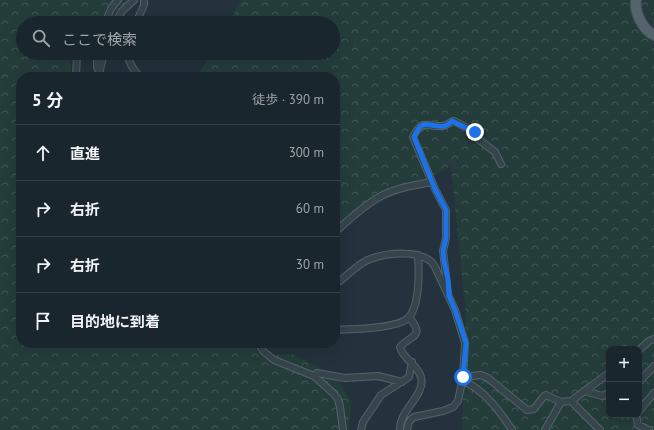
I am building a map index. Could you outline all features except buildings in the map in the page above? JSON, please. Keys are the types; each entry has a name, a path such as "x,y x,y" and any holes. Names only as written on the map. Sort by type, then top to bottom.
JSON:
{"main road":[{"path":"636,0 636,9 640,18 647,31 654,35"}],"street":[{"path":"107,16 118,0"},
{"path":"119,16 122,11 134,0"},
{"path":"139,16 144,6 144,0"},
{"path":"76,72 77,60"},
{"path":"96,60 99,72"},
{"path":"101,72 103,60"},
{"path":"128,60 135,72"},
{"path":"449,296 448,279 443,251 446,238 446,210 432,182 414,139 414,135 420,126 424,124 443,127 454,121 474,131 478,139 495,152 501,164"},
{"path":"340,228 362,208 381,196 395,190 432,182"},
{"path":"340,280 369,260 393,254 418,255 426,257 433,262 449,296 466,343 463,378 456,405 453,408 410,419 407,430"},
{"path":"340,330 383,326 402,322 409,317 417,298 419,269 418,255"},
{"path":"400,430 402,416 418,394 421,384 421,377 412,362 400,347 410,340 416,333 416,326 409,317"},
{"path":"642,347 654,339"},
{"path":"261,348 274,360 314,376 333,393 338,399 343,430"},
{"path":"361,430 363,422 381,395 409,377 412,362"},
{"path":"642,379 654,366"},
{"path":"314,376 318,373 345,378 378,376 402,382"},
{"path":"463,378 481,375 488,378 527,410 534,409 546,395 561,402 571,401 606,375"},
{"path":"463,378 472,384 498,409 512,430"},
{"path":"584,391 602,396 606,394"},
{"path":"642,407 654,393"},
{"path":"571,401 600,430"},
{"path":"544,430 561,402"},
{"path":"637,418 638,425 649,430"}],"green space":[{"path":"0,0 130,0 106,16 16,16 16,60 71,60 71,72 16,72 16,348 255,348 260,356 292,354 336,376 351,401 349,430 0,430"},
{"path":"241,0 654,0 654,430 462,430 466,316 451,166 340,223 340,72 200,72 207,60 340,60 340,16 232,16"}],"route":[{"path":"463,377 466,343 449,296 448,279 444,261 443,251 446,238 446,210 435,189 414,139 414,135 420,126 424,124 443,127 452,121 475,132"}]}
